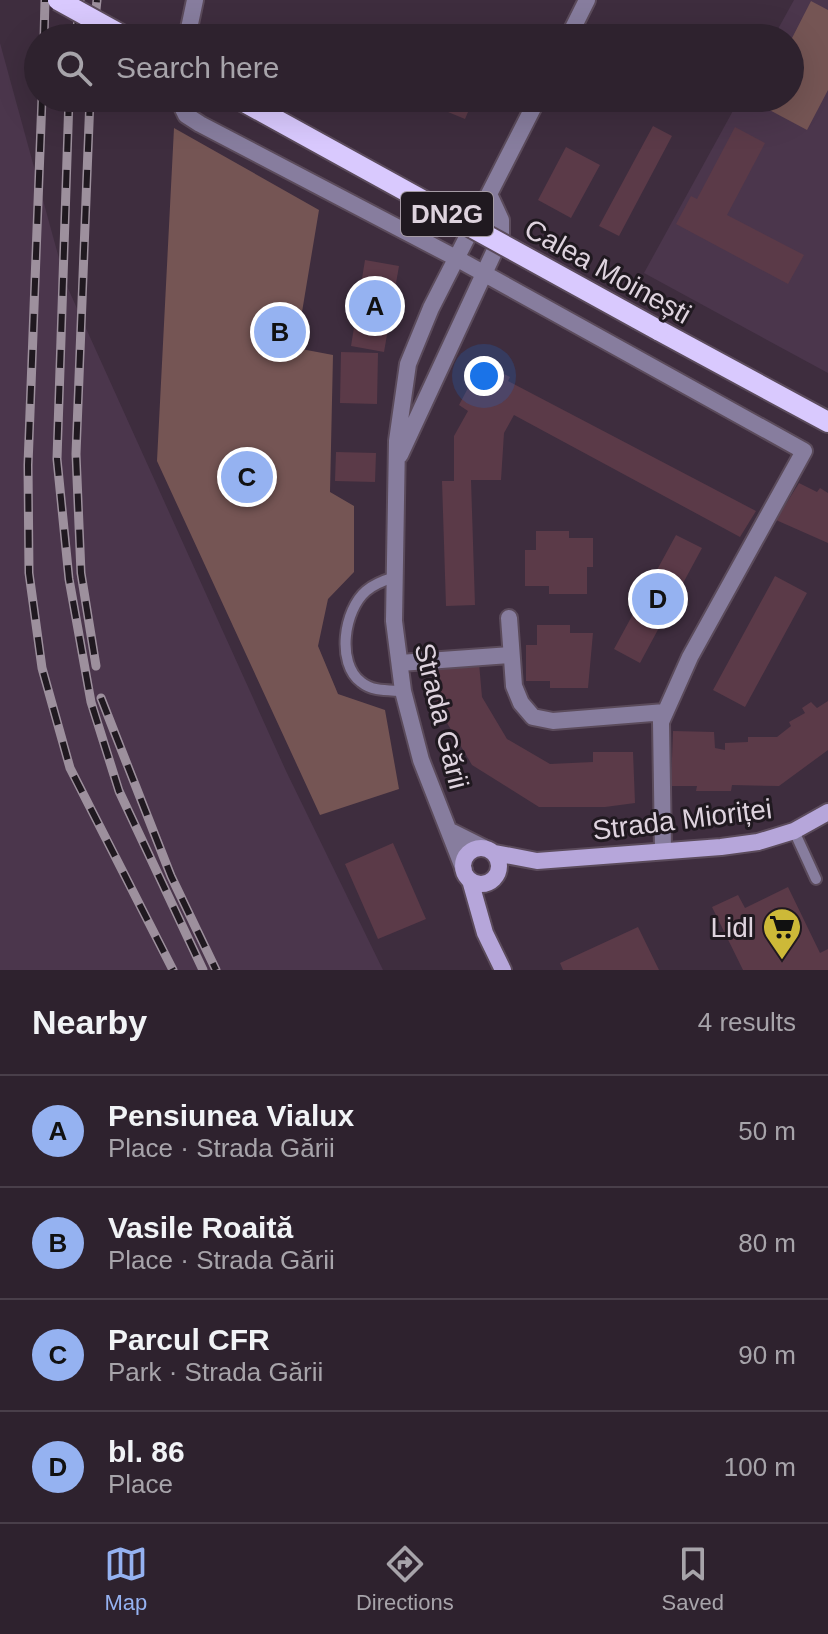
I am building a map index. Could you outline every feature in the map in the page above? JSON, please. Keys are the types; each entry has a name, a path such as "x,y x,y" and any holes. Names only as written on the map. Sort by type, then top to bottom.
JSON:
{"main road":[{"path":"58,0 102,24"},
{"name":"Calea Moinești","path":"262,112 824,421"},
{"name":"Strada Mioriței","path":"490,850 537,861 758,842 794,831 828,812"},
{"path":"467,875 467,854 490,850 500,865 481,908"},
{"name":"Strada Mioriței","path":"467,875 481,884 537,861"},
{"name":"Strada Gării","path":"467,875 481,908 485,933 503,970"}],"street":[{"path":"190,24 195,0"},
{"path":"575,24 587,0"},
{"path":"185,112 200,124 456,258 804,451 690,657 665,712 659,738 663,851"},
{"path":"492,188 531,112"},
{"name":"Strada Gării","path":"467,875 421,760 403,691 394,621 396,464 408,364 492,188"},
{"name":"Strada Gării","path":"396,464 501,237 501,220 492,188"},
{"path":"509,618 514,686 521,703 533,717 553,721 665,712"},
{"path":"400,663 511,655"},
{"name":"Strada Gării","path":"452,832 490,850"}],"lane":[{"path":"395,577 365,592 350,616 345,641 349,668 360,682 375,690 403,691"},
{"path":"794,831 816,879"}],"shaded area":[{"path":"794,0 828,0 828,373 644,273 732,112 804,112 804,24 781,24"},
{"path":"811,1 828,10 828,90 807,130 773,112 804,112 804,24 799,24"},
{"path":"0,43 66,284 286,771 383,970 0,970"},
{"path":"174,128 319,210 296,348 333,355 330,492 354,506 354,572 328,599 318,646 338,694 385,710 399,789 320,815 157,461"}],"building":[{"path":"448,112 468,112 465,119"},
{"path":"653,126 672,136 619,236 599,226"},
{"path":"735,127 765,143 727,215 804,255 788,284 676,224 691,196 697,199"},
{"path":"566,147 600,165 571,218 538,200"},
{"path":"365,260 399,266 384,352 351,346"},
{"path":"341,352 378,353 377,404 340,403"},
{"path":"496,370 510,377 508,381 756,511 740,537 514,415 504,433 501,480 471,480 475,605 446,606 442,481 454,481 454,436 468,411 459,405 477,371 490,378"},
{"path":"336,452 376,453 375,482 335,481"},
{"path":"799,483 817,492 820,488 828,493 828,543 776,520"},
{"path":"536,531 569,531 569,538 593,538 593,567 587,567 587,594 549,594 549,586 525,586 525,550 536,550"},
{"path":"676,535 702,548 640,663 614,649"},
{"path":"775,576 807,593 745,707 713,690"},
{"path":"537,625 570,625 570,633 593,633 588,688 550,688 550,681 526,681 526,645 537,645"},
{"path":"479,663 482,697 507,739 550,764 593,762 593,752 633,752 635,803 605,807 539,807 472,765 437,706 434,665"},
{"path":"828,701 828,750 779,786 732,785 731,791 696,791 697,786 671,786 673,731 714,732 715,748 725,750 725,743 748,742 748,737 777,737 791,726 789,722 805,713 802,708 811,702 817,708"},
{"path":"393,843 426,919 378,939 345,864"},
{"path":"788,887 820,953 828,949 828,970 743,970 712,907 738,895 745,908"},
{"path":"638,927 659,970 563,970 560,963"}],"railway":[{"path":"44,24 45,0"},
{"path":"77,24 80,0"},
{"path":"94,24 97,0"},
{"path":"41,112 28,465 29,573 42,668 70,768 173,970"},
{"path":"69,112 57,459 69,579 91,702 119,791 203,970"},
{"path":"89,112 76,454 81,573 96,666"},
{"path":"101,698 171,876 216,970"}],"place":[{"name":"Pensiunea Vialux","path":"375,306"},
{"name":"Vasile Roaită","path":"280,332"},
{"name":"Parcul CFR","path":"247,477"},
{"name":"bl. 86","path":"658,599"},
{"name":"Lidl","path":"782,961"}]}
